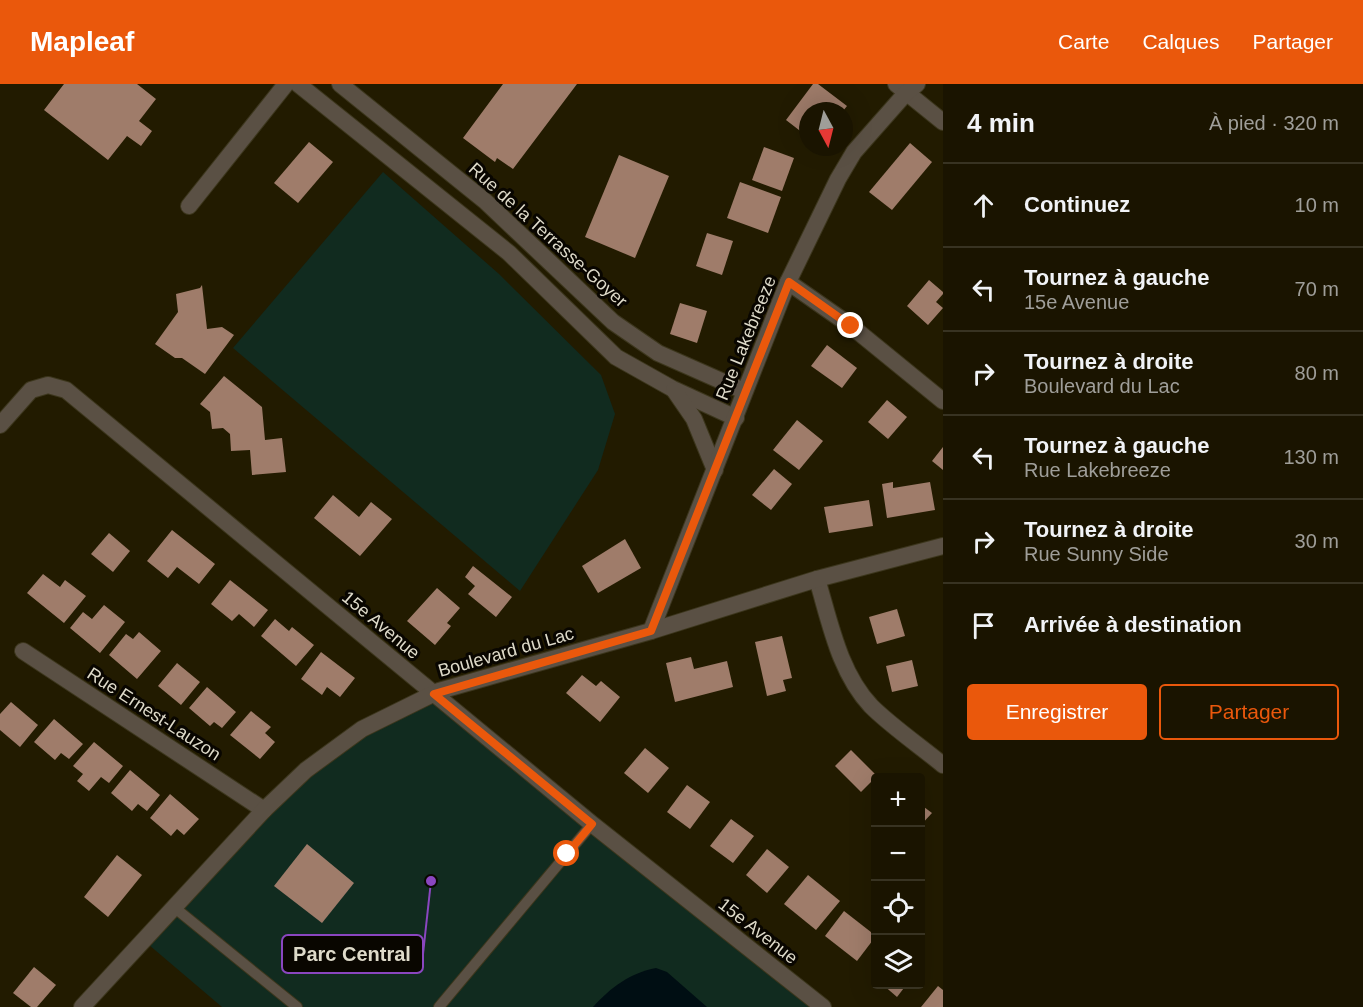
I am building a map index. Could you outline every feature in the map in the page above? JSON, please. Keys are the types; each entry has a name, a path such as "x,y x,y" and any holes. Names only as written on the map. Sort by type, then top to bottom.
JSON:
{"street":[{"path":"189,206 286,84"},
{"path":"298,84 509,253 616,357 674,389 735,418"},
{"name":"Rue de la Terrasse-Goyer","path":"340,84 485,201 613,322 658,353 744,391"},
{"path":"907,87 943,122"},
{"name":"Rue Lakebreeze","path":"651,631 789,282 838,179 854,152 907,87"},
{"path":"789,282 851,326 943,401"},
{"name":"15e Avenue","path":"0,425 31,390 48,385 66,390 592,824 823,1007"},
{"path":"674,389 694,419 715,470"},
{"name":"Boulevard du Lac","path":"82,1007 264,810 306,770 362,729 434,694 651,631 817,579 943,546"},
{"path":"817,579 842,659 856,686 871,706 942,763"},
{"name":"Rue Ernest-Lauzon","path":"23,651 264,810"}],"lane":[{"path":"439,1007 592,824"},
{"path":"175,908 297,1007"}],"green space":[{"path":"383,172 499,274 601,375 615,414 598,470 520,591 233,348"},
{"path":"426,691 823,1007 222,1007 142,939 306,770"}],"shaded area":[{"path":"656,968 667,972 707,1007 593,1007 622,982 638,973"}],"building":[{"path":"64,84 137,84 156,99 139,121 152,131 141,146 127,136 108,160 44,110"},
{"path":"503,84 577,84 513,169 497,158 495,162 463,138"},
{"path":"813,84 818,84 842,102 800,102"},
{"path":"799,103 799,130 786,120"},
{"path":"309,142 333,162 298,203 274,183"},
{"path":"910,143 932,162 892,210 869,192"},
{"path":"764,147 794,158 782,191 752,180"},
{"path":"619,155 669,176 635,258 585,237"},
{"path":"740,182 781,197 768,233 727,218"},
{"path":"707,233 733,241 722,275 696,266"},
{"path":"929,280 943,292 936,302 943,308 928,325 907,306"},
{"path":"202,285 207,329 222,327 234,335 205,374 182,358 175,358 155,344 178,312 176,294 200,288"},
{"path":"680,303 707,311 697,343 670,334"},
{"path":"827,345 857,368 842,388 811,366"},
{"path":"224,376 262,407 265,440 282,438 286,472 252,475 250,450 231,451 230,434 223,428 212,429 210,412 200,404"},
{"path":"887,400 907,417 888,439 868,422"},
{"path":"797,420 823,441 799,470 773,450"},
{"path":"943,447 943,470 932,461"},
{"path":"774,469 792,484 771,510 752,495"},
{"path":"893,482 893,488 930,482 935,510 887,518 882,484"},
{"path":"333,495 359,517 371,502 392,519 360,556 314,518"},
{"path":"869,500 873,526 829,533 824,507"},
{"path":"172,530 215,564 199,584 177,567 168,578 147,561"},
{"path":"109,533 130,551 113,572 91,554"},
{"path":"625,539 641,568 598,593 582,566"},
{"path":"473,566 512,597 496,617 468,594 475,586 465,577"},
{"path":"43,574 60,587 65,580 86,596 64,623 27,593"},
{"path":"230,580 268,610 254,627 239,614 232,621 211,604"},
{"path":"437,588 460,608 447,623 451,626 435,645 407,621"},
{"path":"104,605 125,622 100,653 70,628 83,612 92,619"},
{"path":"897,609 905,636 877,644 869,617"},
{"path":"275,619 289,631 292,627 314,645 296,666 261,636"},
{"path":"139,632 161,651 137,679 109,655 126,634 133,639"},
{"path":"782,636 792,678 783,680 786,691 767,696 755,642"},
{"path":"321,652 355,678 340,697 327,687 322,695 301,679"},
{"path":"691,657 694,669 727,661 733,687 675,702 666,663"},
{"path":"912,660 918,686 892,692 886,666"},
{"path":"177,663 200,682 181,705 158,686"},
{"path":"582,675 596,686 601,681 620,697 600,722 566,693"},
{"path":"207,687 236,712 222,728 214,722 210,726 189,708"},
{"path":"11,702 38,725 20,747 0,730 0,714"},
{"path":"251,711 271,727 265,733 275,742 260,759 230,735"},
{"path":"54,719 83,744 69,759 61,753 55,760 34,742"},
{"path":"94,742 123,766 109,783 101,777 89,791 77,781 83,774 73,766"},
{"path":"645,748 669,768 648,793 624,773"},
{"path":"851,750 874,773 871,773 871,782 861,792 835,766"},
{"path":"130,770 160,795 147,811 138,804 132,811 111,793"},
{"path":"687,785 710,802 690,829 667,812"},
{"path":"170,794 199,819 184,835 177,829 171,836 150,818"},
{"path":"925,808 932,813 925,821"},
{"path":"731,819 754,836 733,863 710,846"},
{"path":"307,844 354,883 322,923 274,886"},
{"path":"767,849 789,867 767,893 746,875"},
{"path":"117,855 142,875 108,917 84,897"},
{"path":"808,875 840,901 816,930 784,904"},
{"path":"844,911 871,932 871,943 857,961 825,936"},
{"path":"34,967 56,985 37,1007 31,1007 13,993"},
{"path":"938,986 943,990 943,1007 921,1007"},
{"path":"888,989 903,989 897,997"}],"place":[{"name":"Parc Central","path":"431,881"}],"route":[{"path":"567,854 592,824 434,694 651,631 789,282 851,326"}]}
